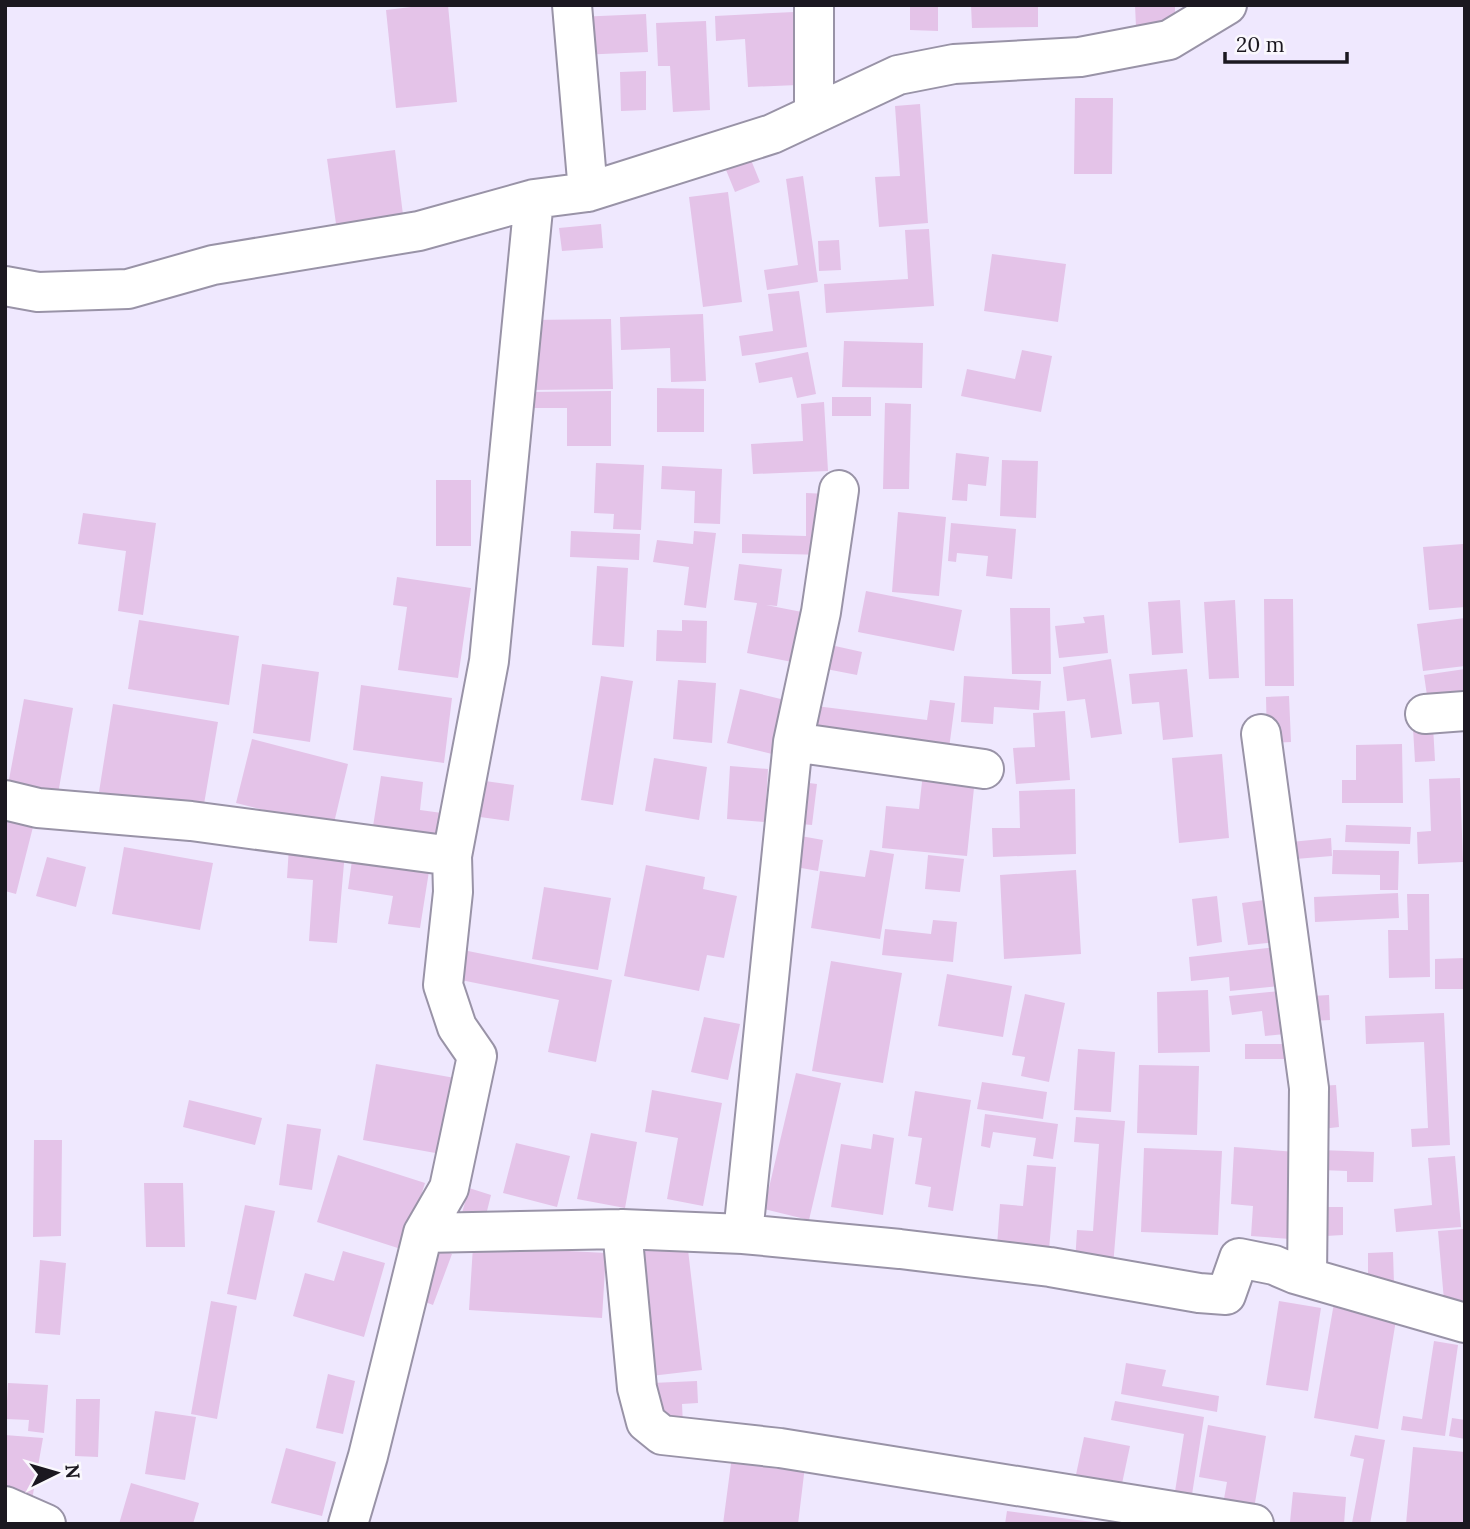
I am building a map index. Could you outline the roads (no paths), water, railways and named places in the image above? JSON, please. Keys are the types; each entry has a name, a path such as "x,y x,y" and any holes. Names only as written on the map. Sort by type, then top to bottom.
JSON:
{"street":[{"path":"572,5 588,192"},
{"path":"814,5 814,114"},
{"path":"5,286 38,292 128,289 213,265 419,231 534,199 588,192 772,134 898,75 954,64 1080,57 1169,40 1227,5"},
{"path":"348,1524 368,1456 423,1233 449,1188 477,1056 457,1027 443,985 453,892 452,856 489,661 534,199"},
{"path":"743,1234 793,742 821,612 839,490"},
{"path":"1425,713 1465,711"},
{"path":"1261,734 1309,1088 1307,1277"},
{"path":"793,742 984,769"},
{"path":"5,800 38,808 191,821 452,856"},
{"path":"423,1233 622,1229 743,1234 1050,1267 1199,1293 1226,1295 1239,1258 1274,1265 1465,1323"},
{"path":"622,1229 637,1388 646,1422 662,1435 780,1448 1254,1524"},
{"path":"5,1506 46,1524"}]}
